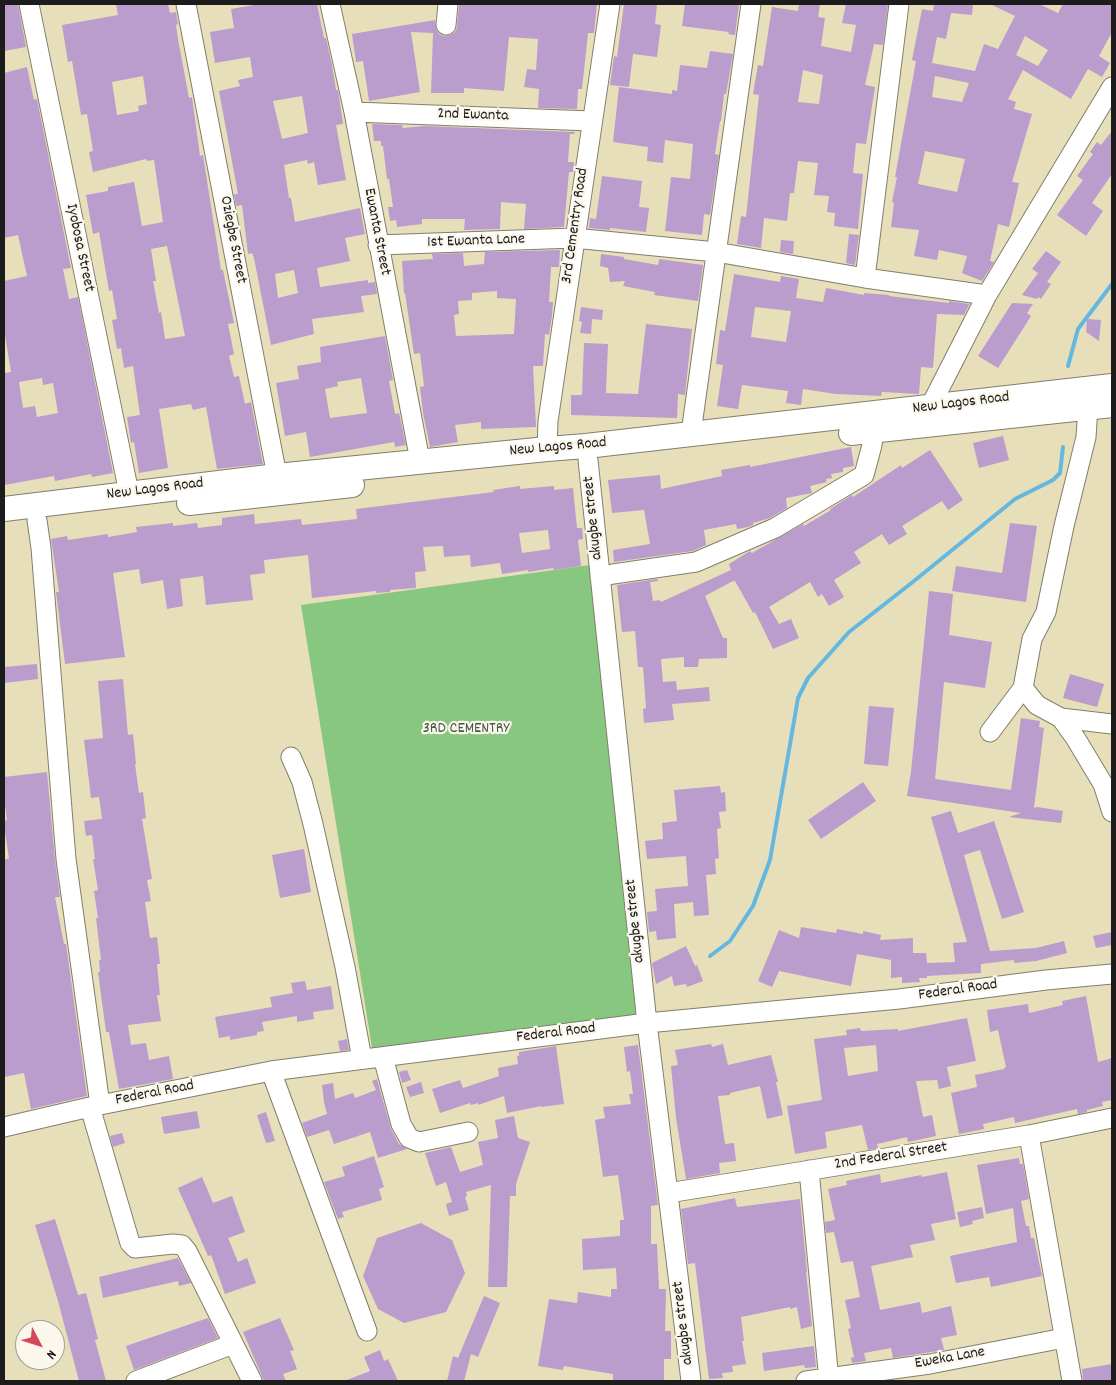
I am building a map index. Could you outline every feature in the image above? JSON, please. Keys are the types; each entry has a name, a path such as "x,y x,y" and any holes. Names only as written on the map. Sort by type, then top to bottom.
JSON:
{"main road":[{"name":"New Lagos Road","path":"4,509 277,476 586,446 1112,386"},
{"name":"New Lagos Road","path":"4,523 1112,404"}],"street":[{"name":"Iyobosa Street","path":"28,4 129,493"},
{"name":"Oziegbe Street","path":"186,4 277,476"},
{"name":"Ewanta Street","path":"330,4 354,112 420,461"},
{"path":"446,25 448,4"},
{"name":"3rd Cementry Road","path":"547,449 548,421 610,4"},
{"path":"690,433 751,4"},
{"path":"864,278 899,4"},
{"path":"930,407 987,295 1112,86"},
{"name":"2nd Ewanta","path":"354,112 592,120"},
{"name":"1st Ewanta Lane","path":"378,245 574,238 716,252 864,278 987,295"},
{"path":"990,732 1023,688 1032,639 1046,612 1064,526 1086,437 1088,407"},
{"path":"600,578 613,574 696,562 775,528 864,474 874,430"},
{"name":"akugbe street","path":"588,460 647,1023 691,1381"},
{"path":"37,520 41,548 66,859 95,1106 130,1243 135,1248 173,1244 182,1245 188,1251 252,1381"},
{"path":"1023,688 1037,705 1061,718 1112,724"},
{"path":"1061,718 1103,784 1112,812"},
{"path":"291,757 302,782 313,824 345,967 362,1059"},
{"name":"Federal Road","path":"4,1126 270,1071 647,1023 899,999 1046,980 1112,974"},
{"path":"383,1057 401,1124 409,1138 419,1142 468,1132"},
{"path":"270,1071 367,1331"},
{"name":"2nd Federal Street","path":"668,1193 1029,1135 1112,1118"},
{"path":"1029,1135 1072,1381"},
{"path":"809,1170 829,1379"},
{"name":"Eweka Lane","path":"806,1381 932,1373 1064,1338"},
{"path":"136,1381 233,1344"}],"green space":[{"name":"3RD CEMENTRY","path":"590,565 627,875 636,1018 373,1054 301,605"}],"building":[{"path":"4,4 18,4 26,47 4,51"},
{"path":"116,4 168,4 170,13 176,12 178,39 189,98 192,97 200,156 203,155 221,270 223,270 234,323 228,324 234,354 229,356 234,377 239,376 245,404 251,402 263,464 217,469 206,407 193,410 191,404 159,409 168,468 139,473 134,442 131,443 127,417 140,415 133,366 124,368 121,348 117,349 112,320 117,319 112,290 109,291 99,232 93,234 86,195 108,191 108,187 134,182 142,226 163,222 154,160 147,161 146,159 93,172 89,152 93,151 87,114 81,115 72,61 68,62 62,25 118,15","holes":["143,76 147,104 138,106 139,111 117,115 112,82","167,246 185,336 165,339 161,312 159,313 153,281 156,281 151,249"]},
{"path":"317,4 336,90 338,90 343,124 336,125 346,180 318,185 314,162 308,164 307,160 284,165 289,198 291,198 295,222 360,208 365,234 345,238 350,261 317,268 320,287 368,280 368,283 375,282 377,294 361,296 364,312 312,319 314,334 271,345 254,258 252,253 248,254 242,205 236,206 234,194 238,194 219,91 240,86 238,80 253,77 250,57 215,63 210,32 234,28 231,9 254,5","holes":["302,96 308,133 282,139 273,101","294,270 298,293 278,298 275,274"]},
{"path":"459,4 597,4 594,33 588,33 582,89 578,89 577,109 538,108 539,89 524,87 527,69 536,70 538,39 509,37 504,91 464,88 464,93 431,93 433,33 411,32 420,92 369,101 363,61 356,62 352,34 435,20 436,29 439,34 444,36 450,35 455,32 457,27"},
{"path":"624,4 657,4 655,24 661,25 657,57 633,54 629,87 610,85 614,56 617,57"},
{"path":"685,4 739,4 735,35 728,34 729,32 682,26"},
{"path":"799,4 820,4 818,17 825,18 821,46 851,52 856,25 842,23 846,4 888,4 883,45 874,44 865,85 875,87 866,144 856,143 853,173 863,174 858,229 834,226 835,213 827,212 829,196 814,195 818,163 798,161 794,193 790,193 787,221 764,218 761,248 737,244 741,216 746,217 759,95 753,94 758,65 763,66 772,7 798,11","holes":["803,70 823,75 819,104 798,102"]},
{"path":"934,4 973,4 972,15 951,13 946,39 937,37 932,63 975,71 984,44 998,49 1015,16 990,4 1039,4 1058,13 1063,4 1112,4 1112,32 1099,56 1110,63 1102,77 1088,69 1071,99 1023,70 1008,99 1016,102 1014,109 1032,114 1012,182 1019,183 1009,227 998,224 990,261 994,262 982,281 962,273 967,256 939,250 937,260 914,256 919,230 891,227 894,203 892,202 897,177 895,177 916,61 912,60 922,9 933,11","holes":["1025,36 1048,50 1038,66 1016,55","935,76 969,83 962,102 932,97","925,151 965,159 957,192 918,184"]},
{"path":"710,51 733,54 726,94 724,94 715,154 719,155 710,215 704,214 702,235 665,231 671,177 690,179 693,144 665,140 663,163 647,161 648,147 613,142 619,87 672,94 672,90 677,91 680,65 707,68"},
{"path":"27,67 34,100 37,99 71,268 63,269 69,299 78,297 113,473 92,477 91,474 55,481 54,476 4,485 4,373 11,372 4,329 4,281 27,276 18,235 4,238 4,73","holes":["42,378 43,385 53,383 58,413 37,417 35,406 23,408 19,382"]},
{"path":"372,124 402,125 403,128 424,126 575,132 570,134 568,162 574,162 573,172 569,172 564,227 524,229 526,204 501,202 500,229 464,230 465,219 422,219 422,224 397,227 396,220 390,221 388,207 393,207 383,146 381,146 381,141 374,141"},
{"path":"1112,131 1112,174 1092,203 1103,211 1086,236 1057,215 1083,180 1077,176 1093,154 1090,152 1097,142 1101,145"},
{"path":"602,176 642,181 639,207 649,208 646,232 589,228 590,218 596,219"},
{"path":"849,234 859,235 855,265 846,263"},
{"path":"781,240 794,241 793,254 780,252"},
{"path":"560,250 559,267 551,267 549,302 553,302 552,316 549,335 545,334 543,366 533,366 536,427 481,429 481,422 455,425 458,442 430,447 420,387 424,386 420,353 414,354 404,293 402,261 433,259 432,254 463,253 464,266 484,264 485,252","holes":["497,291 497,298 516,299 514,334 456,336 454,315 459,314 458,301 472,300 472,293"]},
{"path":"1046,251 1061,262 1047,282 1051,284 1041,299 1022,295 1038,273 1032,269"},
{"path":"601,254 658,265 659,259 703,265 698,301 654,295 655,292 623,286 625,281 610,282 608,268 600,266"},
{"path":"734,274 780,282 781,276 799,279 796,298 823,302 826,288 864,295 864,293 889,295 969,304 964,315 937,314 933,368 921,367 919,394 882,392 881,396 836,394 803,389 801,405 786,403 788,391 742,385 738,409 717,406 723,365 716,364 720,330 725,331","holes":["755,307 791,311 786,342 751,337"]},
{"path":"1012,303 1033,304 1027,313 1031,316 998,368 978,356"},
{"path":"581,307 603,310 602,320 592,319 591,334 580,333 582,322 579,321"},
{"path":"1087,319 1101,320 1099,341 1086,332"},
{"path":"646,324 692,329 685,395 678,394 677,418 571,415 571,395 582,395 584,343 608,344 606,393 638,394"},
{"path":"385,336 393,380 389,381 395,414 399,413 406,445 395,447 394,442 310,457 306,432 285,436 276,383 299,379 297,366 321,362 320,347","holes":["361,378 367,413 330,418 325,389 338,386 337,382"]},
{"path":"1003,436 1009,460 979,468 973,443"},
{"path":"851,447 854,466 843,468 843,472 831,474 832,478 826,479 827,482 810,486 812,493 786,498 787,508 770,518 753,523 753,525 748,527 737,529 736,524 704,530 706,545 693,551 614,562 613,550 650,544 644,510 612,513 608,480 660,475 661,489 722,476 721,470 750,465 750,467"},
{"path":"930,450 963,500 948,510 942,501 902,526 907,534 889,545 882,534 854,552 861,563 834,580 844,597 829,606 822,594 818,597 810,582 769,607 779,624 791,619 799,638 773,649 755,612 753,613 735,581 705,596 723,638 727,638 727,658 699,659 698,667 684,667 684,657 661,659 663,682 676,681 677,690 709,687 710,701 672,704 674,720 644,723 643,709 646,708 643,667 638,667 635,631 622,632 617,585 657,579 658,581 650,582 653,601 660,600 661,602 731,570 729,564 750,551 752,553 803,524 804,526 852,495 853,497 901,465 902,468"},
{"path":"520,486 520,489 554,486 554,490 573,488 577,528 582,528 583,539 578,540 581,566 502,574 500,563 471,567 470,555 444,557 443,546 423,547 426,571 415,572 416,588 312,598 308,555 264,560 265,573 250,575 253,600 206,605 203,576 180,579 183,606 167,609 163,580 141,584 139,569 113,573 125,657 65,664 56,592 59,592 51,539 67,536 68,540 108,534 108,537 137,532 136,527 173,523 173,526 197,523 198,528 222,525 222,518 254,514 255,524 301,519 302,525 357,519 356,509 494,492 493,490","holes":["548,530 550,549 522,553 519,533"]},
{"path":"1010,523 1037,526 1026,602 952,591 956,566 1002,573"},
{"path":"929,591 953,594 949,635 992,642 985,688 944,682 935,779 1011,790 1021,718 1040,721 1039,727 1044,728 1034,808 1063,811 1061,823 1009,817 1021,813 907,796"},
{"path":"37,664 38,679 4,683 4,667"},
{"path":"1070,674 1104,684 1097,707 1063,698"},
{"path":"123,679 128,735 133,734 139,793 143,792 146,818 142,819 152,879 147,880 151,901 145,902 150,938 157,937 160,964 157,964 160,995 157,995 161,1021 128,1025 131,1045 146,1043 149,1060 169,1056 173,1079 119,1089 109,1032 106,1032 98,972 100,972 99,960 101,960 94,891 98,890 93,859 95,859 92,835 86,836 84,821 102,819 99,797 91,798 84,740 103,738 98,681"},
{"path":"869,706 894,708 888,766 864,764"},
{"path":"47,772 60,897 55,897 64,944 66,944 87,1096 31,1109 24,1073 4,1077 4,859 9,859 4,825 4,821 7,820 4,777"},
{"path":"863,782 876,801 821,839 808,820"},
{"path":"720,786 721,793 725,792 726,811 719,812 721,828 717,829 719,858 715,859 716,874 706,875 709,915 694,916 693,902 674,904 676,938 657,940 656,931 649,932 647,912 657,911 655,889 688,886 686,856 647,859 645,841 663,839 662,823 677,821 674,790"},
{"path":"951,811 958,833 994,821 1024,912 1002,919 980,850 964,855 990,951 1036,948 1064,941 1067,953 1036,961 1014,963 1014,960 981,964 981,973 927,976 927,978 919,978 920,982 902,983 902,977 891,978 891,960 857,954 851,986 779,971 772,987 758,981 779,930 799,938 801,927 836,933 837,929 863,934 863,931 881,935 880,940 913,938 913,953 926,953 927,963 955,962 953,943 967,942 931,817"},
{"path":"304,849 311,892 280,898 272,855"},
{"path":"1112,932 1112,945 1096,948 1093,936"},
{"path":"686,946 695,966 697,965 703,981 687,987 686,984 674,986 672,976 656,984 652,963"},
{"path":"305,981 307,990 331,986 334,1009 313,1012 314,1019 297,1022 297,1016 262,1022 264,1031 257,1032 257,1035 230,1040 230,1036 219,1038 215,1017 272,1007 270,997 293,993 291,983"},
{"path":"1086,996 1098,1062 1112,1058 1112,1100 1102,1102 1103,1106 1078,1114 1077,1109 1015,1123 1014,1117 983,1124 984,1129 959,1134 951,1093 977,1087 975,1075 1006,1067 998,1030 990,1032 987,1010 1028,1004 1029,1013 1063,1005 1062,1001"},
{"path":"967,1018 976,1061 947,1067 951,1086 939,1089 937,1080 916,1081 923,1117 932,1115 936,1136 908,1142 907,1137 877,1144 878,1148 868,1150 862,1125 825,1132 827,1148 795,1154 787,1106 822,1100 814,1039 847,1035 846,1030 860,1028 861,1031 898,1029 898,1031","holes":["876,1045 878,1071 848,1076 844,1048"]},
{"path":"347,1039 349,1050 340,1051 338,1041"},
{"path":"711,1044 712,1047 723,1044 728,1065 771,1055 778,1082 776,1082 783,1115 767,1119 760,1086 730,1093 730,1095 718,1096 725,1144 734,1143 736,1161 719,1163 720,1173 686,1179 676,1118 671,1066 678,1065 675,1050"},
{"path":"638,1045 658,1205 651,1206 651,1244 657,1244 659,1289 666,1289 665,1331 671,1331 671,1359 664,1359 664,1381 613,1381 613,1374 564,1366 563,1370 538,1366 549,1299 577,1303 578,1292 611,1297 611,1289 617,1289 616,1268 583,1270 582,1239 620,1236 620,1220 624,1220 618,1175 603,1177 595,1120 605,1118 603,1107 631,1104 629,1094 633,1094 630,1071 627,1072 624,1047"},
{"path":"556,1046 564,1104 541,1106 507,1113 504,1096 478,1105 478,1103 471,1105 470,1103 440,1113 432,1089 460,1080 463,1088 499,1076 498,1068 518,1064 517,1056 519,1056 519,1052"},
{"path":"407,1070 411,1080 402,1083 399,1072"},
{"path":"377,1079 391,1129 399,1144 407,1149 378,1158 370,1132 334,1144 329,1130 307,1137 302,1123 327,1114 322,1085 333,1083 335,1099 353,1093 355,1098 376,1090 372,1081"},
{"path":"421,1082 424,1093 410,1097 406,1087"},
{"path":"197,1111 200,1128 164,1134 161,1117"},
{"path":"266,1112 275,1141 266,1143 257,1115"},
{"path":"514,1116 518,1138 530,1142 516,1184 516,1196 510,1196 507,1287 488,1287 491,1185 466,1192 467,1196 465,1197 469,1210 449,1216 446,1204 452,1202 446,1182 436,1186 425,1153 451,1147 460,1172 483,1165 478,1142 498,1138 495,1120"},
{"path":"122,1133 125,1143 113,1147 110,1136"},
{"path":"374,1156 384,1187 379,1189 382,1200 342,1212 344,1217 338,1219 324,1182 345,1176 342,1167"},
{"path":"1019,1158 1020,1164 1023,1164 1029,1199 1021,1201 1026,1226 1029,1226 1031,1238 1034,1238 1042,1276 991,1287 989,1277 956,1283 950,1256 1017,1242 1013,1208 986,1214 977,1165"},
{"path":"947,1172 956,1219 931,1224 935,1240 910,1245 913,1257 871,1266 880,1310 920,1302 922,1313 951,1306 957,1335 941,1338 944,1350 893,1358 891,1348 864,1353 866,1361 852,1363 851,1358 854,1357 848,1329 851,1328 845,1300 860,1297 853,1261 841,1263 834,1232 826,1233 825,1222 835,1220 828,1189 847,1185 846,1181 880,1174 881,1183"},
{"path":"202,1177 213,1203 232,1196 245,1232 228,1238 238,1262 247,1258 256,1283 225,1294 211,1255 208,1256 178,1188"},
{"path":"735,1198 737,1207 800,1199 812,1326 801,1329 797,1307 741,1317 744,1341 742,1341 746,1364 732,1366 733,1372 722,1373 723,1378 709,1379 695,1263 688,1264 681,1209"},
{"path":"982,1207 984,1218 972,1221 973,1224 960,1227 957,1212"},
{"path":"55,1219 78,1295 86,1293 98,1339 95,1340 106,1381 79,1381 65,1328 65,1320 63,1320 35,1225"},
{"path":"421,1223 452,1240 465,1273 446,1312 404,1323 378,1309 363,1276 377,1238"},
{"path":"178,1258 191,1283 179,1286 178,1281 103,1298 99,1277"},
{"path":"484,1296 500,1303 478,1357 471,1354 464,1381 447,1381 453,1356 458,1358"},
{"path":"208,1318 218,1338 134,1370 126,1346"},
{"path":"280,1318 294,1350 290,1351 297,1369 283,1374 286,1381 264,1381 243,1332"},
{"path":"814,1346 816,1367 805,1368 804,1365 764,1371 762,1353"},
{"path":"380,1350 384,1361 388,1359 398,1381 344,1381 370,1371 364,1357"},
{"path":"1112,1364 1112,1381 1083,1381 1082,1369"}],"waterway":[{"path":"1068,366 1078,329 1112,284"},
{"path":"710,956 730,941 753,906 770,860 798,698 808,678 849,632 1015,499 1053,480 1060,473 1063,447"}]}
